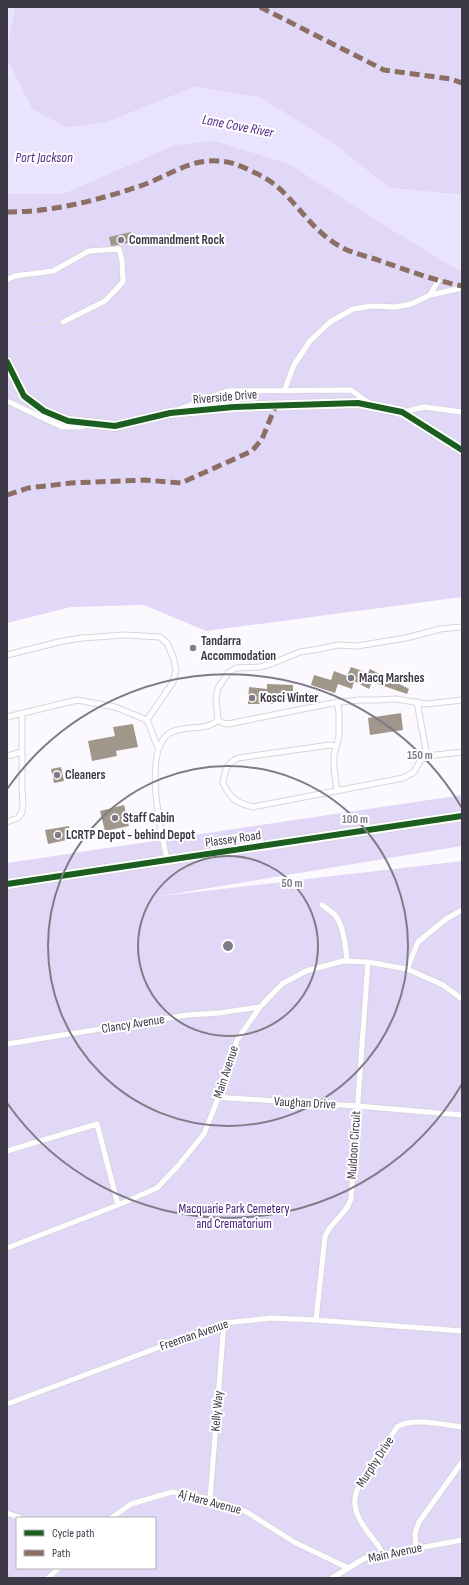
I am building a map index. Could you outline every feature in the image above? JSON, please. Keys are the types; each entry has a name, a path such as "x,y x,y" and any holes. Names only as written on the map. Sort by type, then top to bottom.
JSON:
{"street":[{"name":"Riverside Drive","path":"7,362 24,396 44,411 68,420 115,426 170,413 276,405 358,403 402,412 462,450"},
{"name":"Plassey Road","path":"7,884 462,816"}],"lane":[{"path":"7,280 14,276 53,271 89,251 119,249 122,260 123,282 105,301 63,322"},
{"path":"430,295 438,281"},
{"path":"284,391 294,365 310,341 330,322 353,309 372,306 396,307 411,304 430,295 462,288"},
{"path":"170,413 227,392 351,390 374,406"},
{"path":"7,401 62,427 115,426"},
{"path":"402,412 424,407 462,412"},
{"path":"218,720 216,698 218,688 228,673 236,668 260,667 300,652 319,648 338,645 357,646 406,638 440,629 462,627"},
{"path":"7,655 63,641 82,638 124,635 160,637 166,643 173,657 176,670 173,682 147,720"},
{"path":"218,720 228,724 336,702 360,700 396,699 434,703 462,700"},
{"path":"7,717 77,700 115,707 147,720 158,748 155,774 156,795 167,860"},
{"path":"336,702 339,736 334,755 334,768 337,791"},
{"path":"417,702 426,756"},
{"path":"7,822 18,818 22,812 22,714"},
{"path":"158,748 168,734 178,729 213,725 218,720"},
{"path":"336,746 238,758 233,760 226,767 223,783 234,800 252,807 403,778 414,772 420,761 426,756 462,752"},
{"path":"7,756 22,752"},
{"path":"322,905 335,915 340,926 346,949 347,962"},
{"path":"407,969 418,942 446,919 462,910"},
{"name":"Main Avenue","path":"7,1248 118,1206 157,1188 178,1167 204,1134 219,1096 237,1040 260,1007 282,984 306,971 347,962 368,962 407,969 443,985 462,999"},
{"name":"Muldoon Circuit","path":"316,1320 325,1237 327,1231 348,1208 351,1199 368,962"},
{"name":"Clancy Avenue","path":"7,1044 187,1015 219,1013 260,1007"},
{"name":"Vaughan Drive","path":"219,1096 228,1098 357,1106 462,1116"},
{"path":"7,1151 97,1124 118,1206"},
{"name":"Freeman Avenue","path":"7,1404 224,1322 272,1318 462,1331"},
{"name":"Kelly Way","path":"210,1499 224,1322"},
{"name":"Murphy Drive","path":"382,1555 381,1550 360,1520 354,1505 355,1494 361,1480 397,1427 403,1423 412,1422 462,1427"},
{"path":"416,1549 416,1533 419,1522 462,1462"},
{"name":"Aj Hare Avenue","path":"112,1517 131,1504 172,1492 210,1499 246,1511 294,1542 348,1568"},
{"path":"7,1513 19,1517"},
{"name":"Main Avenue","path":"332,1578 366,1558 462,1540"},
{"path":"48,1578 58,1569"}],"path":[{"path":"13,320 34,325 63,322"}],"green space":[{"path":"15,7 462,7 462,195 389,188 330,141 195,87 105,123 66,128 32,109 7,60 7,48"},
{"path":"213,140 290,164 370,216 462,272 462,597 206,631 144,605 71,607 7,623 7,194 62,194 174,145"},
{"name":"Macquarie Park Cemetery and Crematorium","path":"462,795 462,846 161,896 462,861 462,1578 7,1578 7,863"}],"water":[{"path":"7,7 15,7 7,48"},
{"name":"Port Jackson","path":"7,60 32,109 66,128 105,123 195,87 260,97 330,141 389,188 462,195 462,272 370,216 290,164 213,140 174,145 62,194 7,194"}],"building":[{"name":"Commandment Rock","path":"131,232 133,242 111,246 109,237"},
{"path":"351,667 368,673 370,669 409,689 407,694 372,682 369,689 354,681 352,689 338,684 335,693 311,685 314,675 331,680 334,671 347,676"},
{"path":"267,684 293,685 293,700 274,701 274,704 248,704 249,687 267,689"},
{"path":"401,713 403,730 370,735 368,718"},
{"path":"133,724 138,747 116,751 117,756 92,761 88,741 115,736 113,727"},
{"name":"Cleaners","path":"61,767 64,781 54,783 51,769"},
{"name":"Staff Cabin","path":"124,805 129,826 105,831 100,811"},
{"name":"LCRTP Depot - behind Depot","path":"69,826 71,839 48,844 45,830"}],"marked path":[{"path":"260,7 384,70 451,79 462,83"},
{"path":"7,212 42,210 76,204 110,196 143,185 188,165 207,161 226,162 245,168 272,182 317,229 332,242 341,247 354,253 441,281 462,286"},
{"path":"7,495 28,488 71,483 145,480 181,483 252,451 262,439 276,405"}],"cycle path":[{"path":"7,362 24,396 44,411 68,421 115,426 170,413 234,407 358,403 402,412 462,450"},
{"path":"7,884 462,816"}],"place":[{"name":"Commandment Rock","path":"121,240"},
{"name":"Tandarra Accommodation","path":"193,648"},
{"name":"Macq Marshes","path":"351,678"},
{"name":"Kosci Winter","path":"252,698"},
{"name":"Cleaners","path":"57,775"},
{"name":"Staff Cabin","path":"115,818"},
{"name":"LCRTP Depot - behind Depot","path":"58,835"}],"water label":[{"name":"Lane Cove River","path":"238,126"}]}
